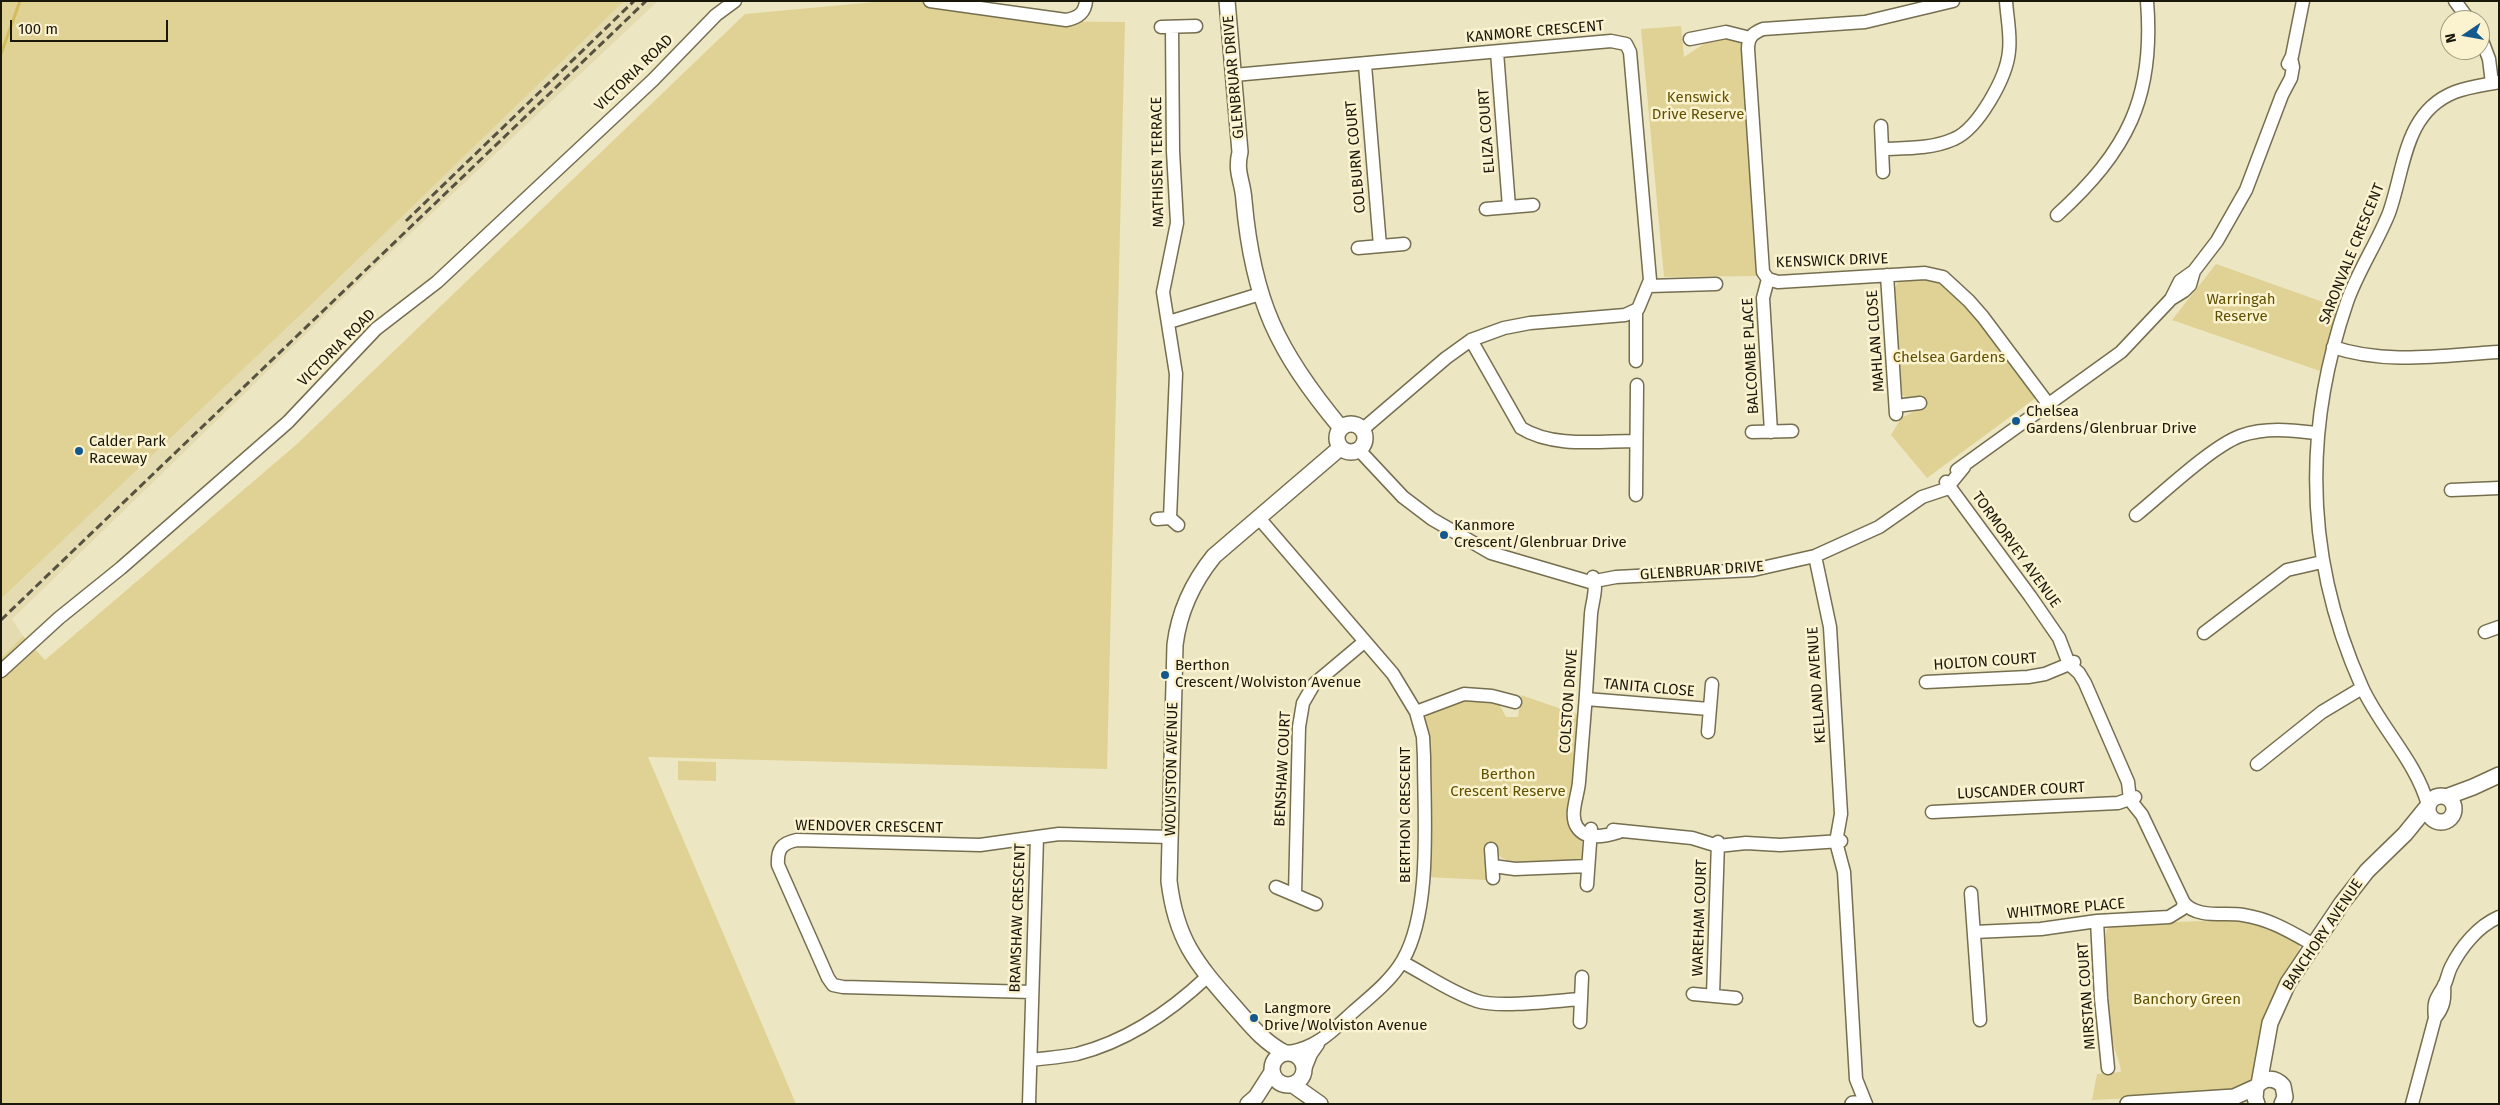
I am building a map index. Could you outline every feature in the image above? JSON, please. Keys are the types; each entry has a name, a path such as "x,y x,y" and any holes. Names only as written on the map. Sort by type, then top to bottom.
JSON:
{"street":[{"name":"VICTORIA ROAD","path":"1,671 59,618 121,568 288,422 376,329 437,282 653,80 716,15 735,1"},
{"path":"930,1 1066,20 1078,17 1084,11 1086,1"},
{"name":"GLENBRUAR DRIVE","path":"1227,1 1240,152 1246,170 1244,193 1248,242 1260,294 1275,333 1292,364 1341,428"},
{"path":"1690,39 1726,32 1750,38 1763,29 1865,22 1954,1"},
{"path":"1882,149 1928,146 1954,140 1965,134 1978,120 2006,68 2010,50 2006,1"},
{"path":"2057,215 2080,194 2112,157 2138,106 2149,48 2148,1"},
{"path":"1948,484 1964,467 2121,352 2171,299 2190,285 2194,271 2217,241 2246,190 2282,95 2291,78 2293,67 2291,58 2303,1"},
{"name":"MATHISEN TERRACE","path":"1157,518 1174,522 1177,392 1175,357 1164,286 1177,223 1166,28 1196,26"},
{"name":"KENSWICK DRIVE","path":"1750,38 1748,49 1761,262 1763,272 1768,279 1778,282 1925,273 1943,277 1983,317 2049,405"},
{"name":"KANMORE CRESCENT","path":"1234,75 1622,42 1628,47 1648,256 1649,286 1636,311 1636,361"},
{"name":"ELIZA COURT","path":"1497,52 1509,207"},
{"path":"2489,60 2495,83"},
{"name":"COLBURN COURT","path":"1365,65 1380,246"},
{"name":"SARONVALE CRESCENT","path":"2435,801 2413,771 2362,688 2340,631 2322,562 2315,499 2316,433 2333,347 2348,300 2389,212 2417,122 2427,108 2443,98 2456,92 2495,83"},
{"path":"1881,126 1883,172"},
{"path":"1486,209 1533,205"},
{"path":"1358,248 1404,244"},
{"name":"MAHLAN CLOSE","path":"1887,275 1896,410 1920,403"},
{"name":"BALCOMBE PLACE","path":"1768,279 1763,298 1771,432"},
{"path":"1649,286 1716,284"},
{"path":"1169,322 1260,294"},
{"path":"1363,429 1446,358 1471,340 1504,328 1530,323 1625,315 1636,311"},
{"path":"1471,340 1520,428 1550,440 1636,441"},
{"path":"2333,347 2344,351 2388,357 2499,352"},
{"path":"1636,495 1637,385"},
{"path":"1349,424 1363,429 1365,443 1359,450 1347,452 1340,448 1337,440 1341,428 1349,424"},
{"path":"2136,515 2203,461 2240,436 2284,429 2316,433"},
{"name":"BALCOMBE PLACE","path":"1752,432 1792,431"},
{"name":"WOLVISTON AVENUE","path":"1288,1053 1261,1038 1193,958 1180,932 1172,908 1169,881 1175,652 1179,624 1188,598 1207,565 1223,547 1258,516 1340,448"},
{"name":"GLENBRUAR DRIVE","path":"1359,450 1403,497 1432,519 1464,539 1505,558 1561,572 1578,572 1593,580 1610,574 1616,577 1753,570 1815,556 1879,527 1922,497 1948,484"},
{"name":"TORMORVEY AVENUE","path":"1948,484 2059,638 2066,641 2070,648 2071,663 2086,673 2090,692 2121,766 2130,775 2131,798 2146,813 2150,831 2182,906"},
{"path":"2451,490 2499,488"},
{"name":"BERTHON CRESCENT","path":"1258,516 1393,674 1416,712 1423,738 1422,883 1416,931 1402,962 1382,986 1320,1042 1311,1054 1305,1071"},
{"name":"KELLAND AVENUE","path":"1815,556 1830,626 1841,814 1845,829 1838,842 1846,853 1847,861 1844,872 1856,1079 1853,1095 1848,1104"},
{"path":"2204,633 2287,570 2322,562"},
{"name":"COLSTON DRIVE","path":"1590,833 1580,818 1578,800 1593,580"},
{"path":"2485,632 2499,627"},
{"name":"BENSHAW COURT","path":"1295,894 1299,727 1303,703 1314,684 1364,642"},
{"name":"HOLTON COURT","path":"1926,682 2028,677 2045,674 2071,663"},
{"name":"TANITA CLOSE","path":"1708,732 1712,684"},
{"path":"2257,764 2322,712 2362,688"},
{"path":"1416,712 1464,694 1492,696 1515,702"},
{"name":"TANITA CLOSE","path":"1586,700 1709,709"},
{"name":"BANCHORY AVENUE","path":"2256,1104 2257,1085 2270,1023 2278,1003 2314,945 2367,871 2435,801 2474,787 2499,774"},
{"name":"BANCHORY AVENUE","path":"2454,811 2474,787"},
{"name":"LUSCANDER COURT","path":"1932,812 2111,802 2131,798"},
{"path":"2435,801 2452,802 2454,811 2448,821 2437,822 2428,814 2435,801"},
{"name":"BANCHORY AVENUE","path":"2405,834 2437,822"},
{"path":"1587,885 1590,833 1619,832 1692,838 1700,836 1718,844 1738,840 1746,844 1780,845 1838,842"},
{"name":"BRAMSHAW CRESCENT","path":"1029,1104 1037,837 1059,834 1170,838"},
{"name":"WENDOVER CRESCENT","path":"1032,992 842,987 833,985 828,978 782,873 778,856 781,846 786,842 796,840 980,845 1037,837"},
{"name":"WAREHAM COURT","path":"1713,996 1718,844"},
{"path":"1491,850 1493,872 1515,869 1588,866"},
{"path":"1276,887 1316,904"},
{"path":"1971,893 1980,1020"},
{"path":"2182,906 2215,914 2236,914 2265,919 2314,945"},
{"name":"WHITMORE PLACE","path":"1974,932 2040,929 2097,921 2161,918 2182,906"},
{"path":"2412,1104 2435,1018 2442,1009 2445,999 2444,985 2457,957 2469,939 2499,918"},
{"name":"MIRSTAN COURT","path":"2097,921 2100,998 2107,1068"},
{"path":"1402,962 1456,993 1478,1002 1580,999"},
{"path":"1031,1060 1076,1054 1106,1044 1142,1028 1169,1011 1208,976"},
{"path":"1580,1022 1582,977"},
{"name":"WAREHAM COURT","path":"1693,994 1736,998"},
{"name":"WOLVISTON AVENUE","path":"1261,1038 1272,1070"},
{"name":"BERTHON CRESCENT","path":"1288,1053 1307,1049 1320,1042"},
{"path":"2266,1049 2285,1092 2282,1104"},
{"path":"1252,1100 1272,1070 1276,1058 1288,1053 1302,1060 1318,1102"},
{"path":"1272,1070 1280,1083 1290,1085 1318,1102"},
{"path":"1252,1100 1300,1080 1305,1071"},
{"name":"KELLAND AVENUE","path":"1856,1079 1865,1104"},
{"path":"2234,1098 2268,1079 2279,1082"},
{"path":"2128,1104 2234,1098 2256,1104"},
{"path":"1852,1104 1865,1104"}],"shaded area":[{"path":"623,1 658,1 376,266 12,619 23,636 1,658 1,599 313,303"}],"green space":[{"path":"1,1 624,1 313,303 1,599"},
{"path":"886,1 932,1 1024,21 1125,22 1107,769 648,757 796,1104 1,1104 1,658 23,636 45,660 297,444 745,14"},
{"name":"Kenswick Drive Reserve","path":"1681,26 1684,57 1710,40 1733,36 1743,44 1758,276 1664,277 1641,29"},
{"name":"Warringah Reserve","path":"2216,264 2340,308 2320,371 2172,320"},
{"name":"Chelsea Gardens","path":"1939,278 1985,326 2037,397 1927,478 1891,435 1901,418 1921,408 1914,398 1906,398 1902,394 1894,289 1900,280"},
{"name":"Berthon Crescent Reserve","path":"1521,695 1579,715 1572,822 1582,840 1582,859 1515,865 1499,856 1497,849 1485,850 1486,880 1427,877 1428,737 1425,718 1434,710 1464,698 1497,700 1506,717 1518,717"},
{"path":"678,761 716,762 716,781 678,780"},
{"name":"Banchory Green","path":"2234,920 2268,927 2299,942 2300,956 2268,1005 2261,1027 2255,1080 2233,1093 2092,1100 2097,1074 2121,1072 2113,1042 2107,1002 2105,939 2107,929 2117,924"}],"waterway":[{"path":"1,54 20,1"}],"railway":[{"path":"406,221 634,1"},
{"path":"1,620 646,1"}],"place":[{"name":"Chelsea Gardens/Glenbruar Drive","path":"2016,421"},
{"name":"Calder Park Raceway","path":"79,451"},
{"name":"Kanmore Crescent/Glenbruar Drive","path":"1444,535"},
{"name":"Berthon Crescent/Wolviston Avenue","path":"1165,675"},
{"name":"Langmore Drive/Wolviston Avenue","path":"1254,1018"}]}
